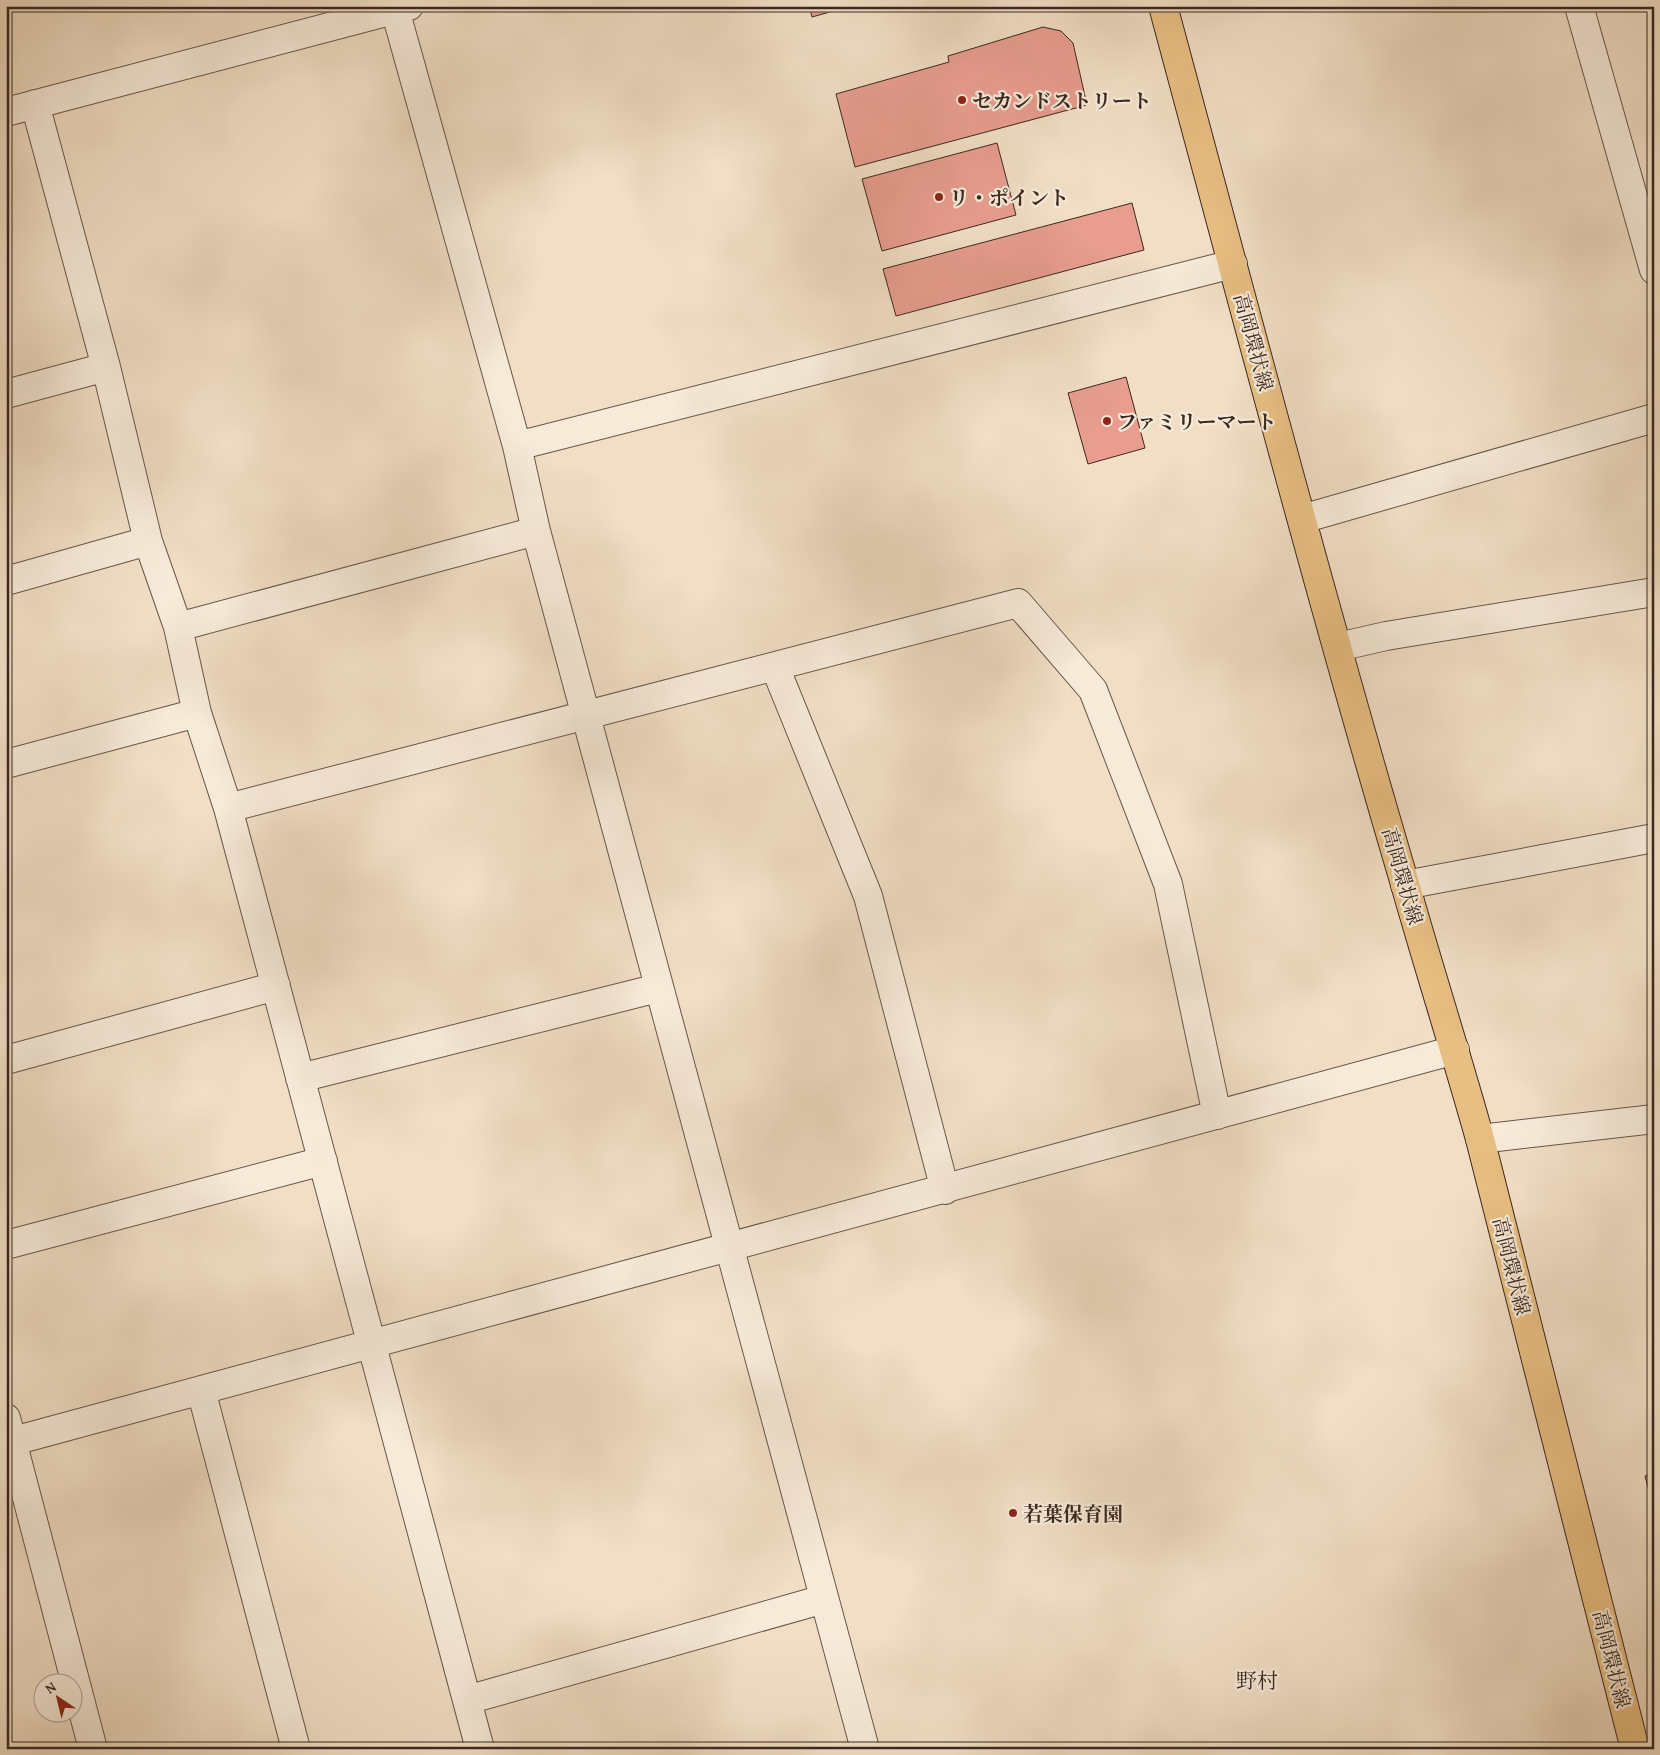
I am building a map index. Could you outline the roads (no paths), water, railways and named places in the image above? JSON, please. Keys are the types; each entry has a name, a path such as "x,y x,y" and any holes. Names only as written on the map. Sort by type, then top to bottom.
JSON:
{"main road":[{"name":"高岡環状線","path":"1163,6 1302,519 1405,884 1456,1050 1635,1749"}],"street":[{"path":"1579,6 1654,270"},
{"path":"6,112 399,7 517,446 536,531 658,988 865,1749"},
{"path":"35,104 106,367 148,541 178,627 197,713 228,808 480,1749"},
{"path":"517,446 1233,264"},
{"path":"6,394 106,367"},
{"path":"1302,519 1654,418"},
{"path":"178,627 536,531"},
{"path":"6,581 148,541"},
{"path":"1338,647 1386,636 1654,592"},
{"path":"228,808 1018,604 1094,690 1168,884 1217,1115"},
{"path":"775,667 868,896 945,1190"},
{"path":"6,764 197,713"},
{"path":"1405,884 1654,838"},
{"path":"6,1060 276,986"},
{"path":"300,1078 658,988"},
{"path":"93,1749 8,1435 201,1390 729,1249 1456,1050"},
{"path":"1480,1139 1654,1119"},
{"path":"6,1245 323,1161"},
{"path":"201,1390 296,1749"},
{"path":"467,1700 824,1599"}],"place":[{"name":"セカンドストリート","path":"962,100"},
{"name":"リ・ポイント","path":"939,197"},
{"name":"ファミリーマート","path":"1107,421"},
{"name":"若葉保育園","path":"1013,1513"}],"district":[{"name":"野村","path":"1257,1680"}]}
